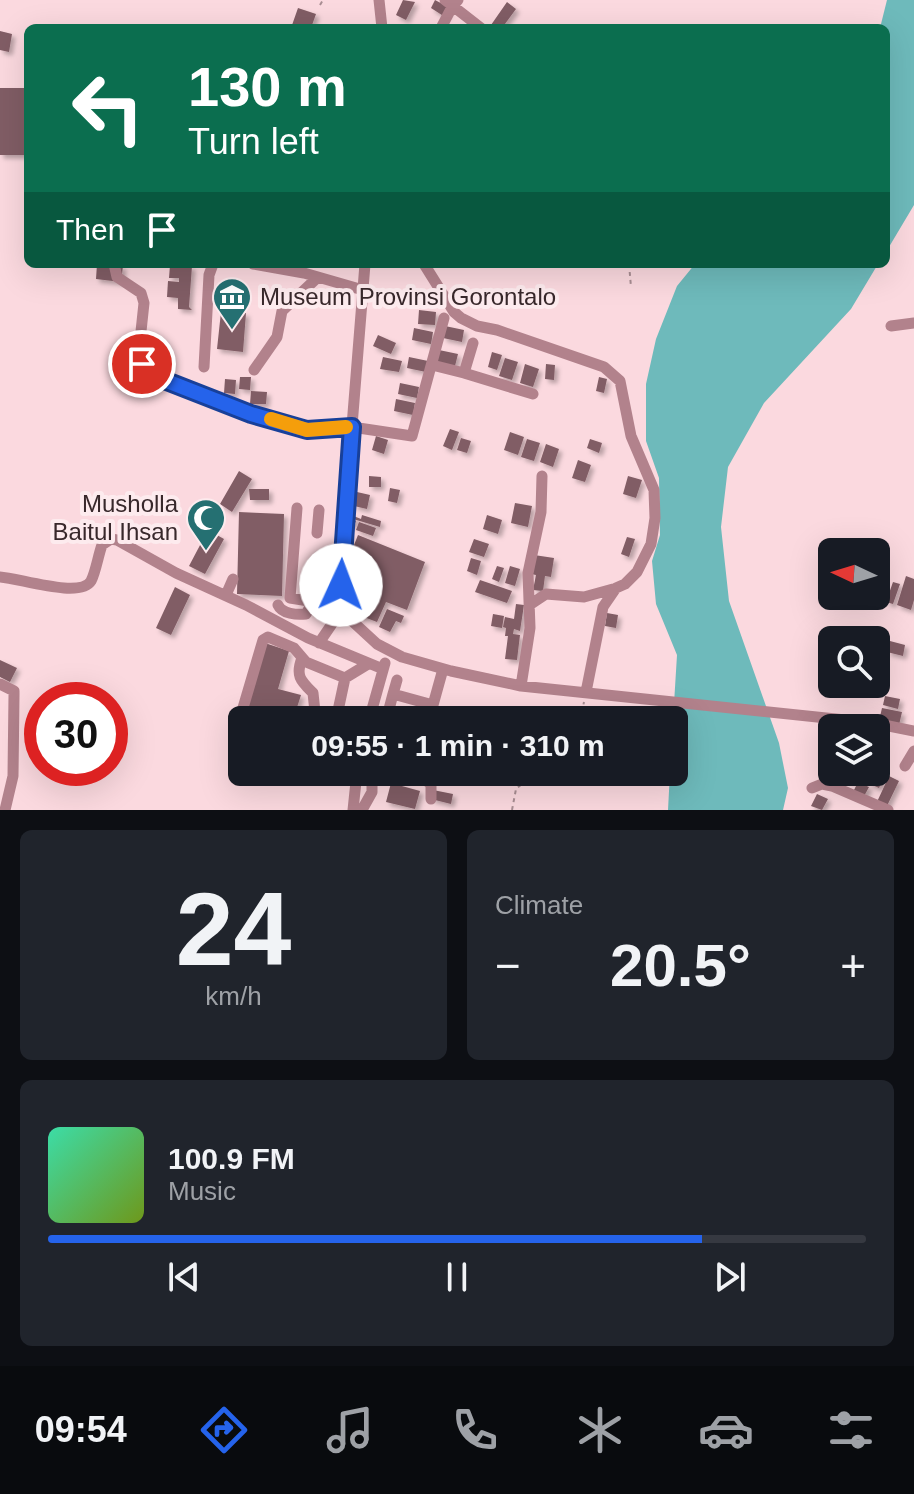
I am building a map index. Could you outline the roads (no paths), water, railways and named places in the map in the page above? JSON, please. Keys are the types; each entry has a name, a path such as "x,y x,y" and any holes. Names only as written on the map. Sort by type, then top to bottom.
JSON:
{"street":[{"path":"379,0 382,24"},
{"path":"443,24 452,2 477,24"},
{"path":"115,268 117,277 141,293 144,303 139,350 142,364 164,380 251,414 307,430 352,427 412,436 444,318"},
{"path":"204,367 212,268"},
{"path":"273,268 363,290"},
{"path":"365,268 341,563 341,596 346,610 360,629 390,652 443,669 521,686 874,723 914,731"},
{"path":"426,268 461,318 604,367 620,381 631,436 654,490 655,518 651,544 630,580 616,588 584,597 546,594 531,604"},
{"path":"254,370 277,337 282,311 318,277"},
{"path":"891,326 914,323"},
{"path":"464,373 473,343"},
{"path":"432,365 533,394"},
{"path":"521,686 529,637 531,604 528,573 541,512 542,476"},
{"path":"278,605 284,611 301,614 306,614 310,607 309,601 290,598 297,508"},
{"path":"317,533 319,510"},
{"path":"0,577 64,589 83,587 91,579 102,545 111,539 117,540 176,573 319,643 383,669"},
{"path":"226,595 233,579"},
{"path":"591,693 603,607 616,588"},
{"path":"319,643 336,618 346,610"},
{"path":"243,706 260,642 268,637 294,648 302,658 345,678"},
{"path":"373,706 390,652"},
{"path":"302,658 299,677 313,693 314,706"},
{"path":"339,706 345,678 368,664"},
{"path":"393,694 433,705 443,669"},
{"path":"390,706 397,680"},
{"path":"0,684 14,691 13,776 5,810"},
{"path":"905,766 914,751"},
{"path":"812,788 822,784 832,786 888,810"},
{"path":"353,810 356,786"},
{"path":"362,810 372,786"},
{"path":"431,786 431,799"}],"water":[{"path":"887,0 914,0 914,205 890,245 890,24 881,24"},
{"path":"692,268 876,268 851,309 764,403 728,467 721,527 729,601 779,743 788,788 783,810 668,810 669,786 688,786 688,706 674,706 677,655 656,604 652,561 660,535 659,478 646,441 646,384 656,339 677,286"}],"place":[{"name":"Museum Provinsi Gorontalo","path":"232,331"},
{"name":"Musholla Baitul Ihsan","path":"206,552"}]}
